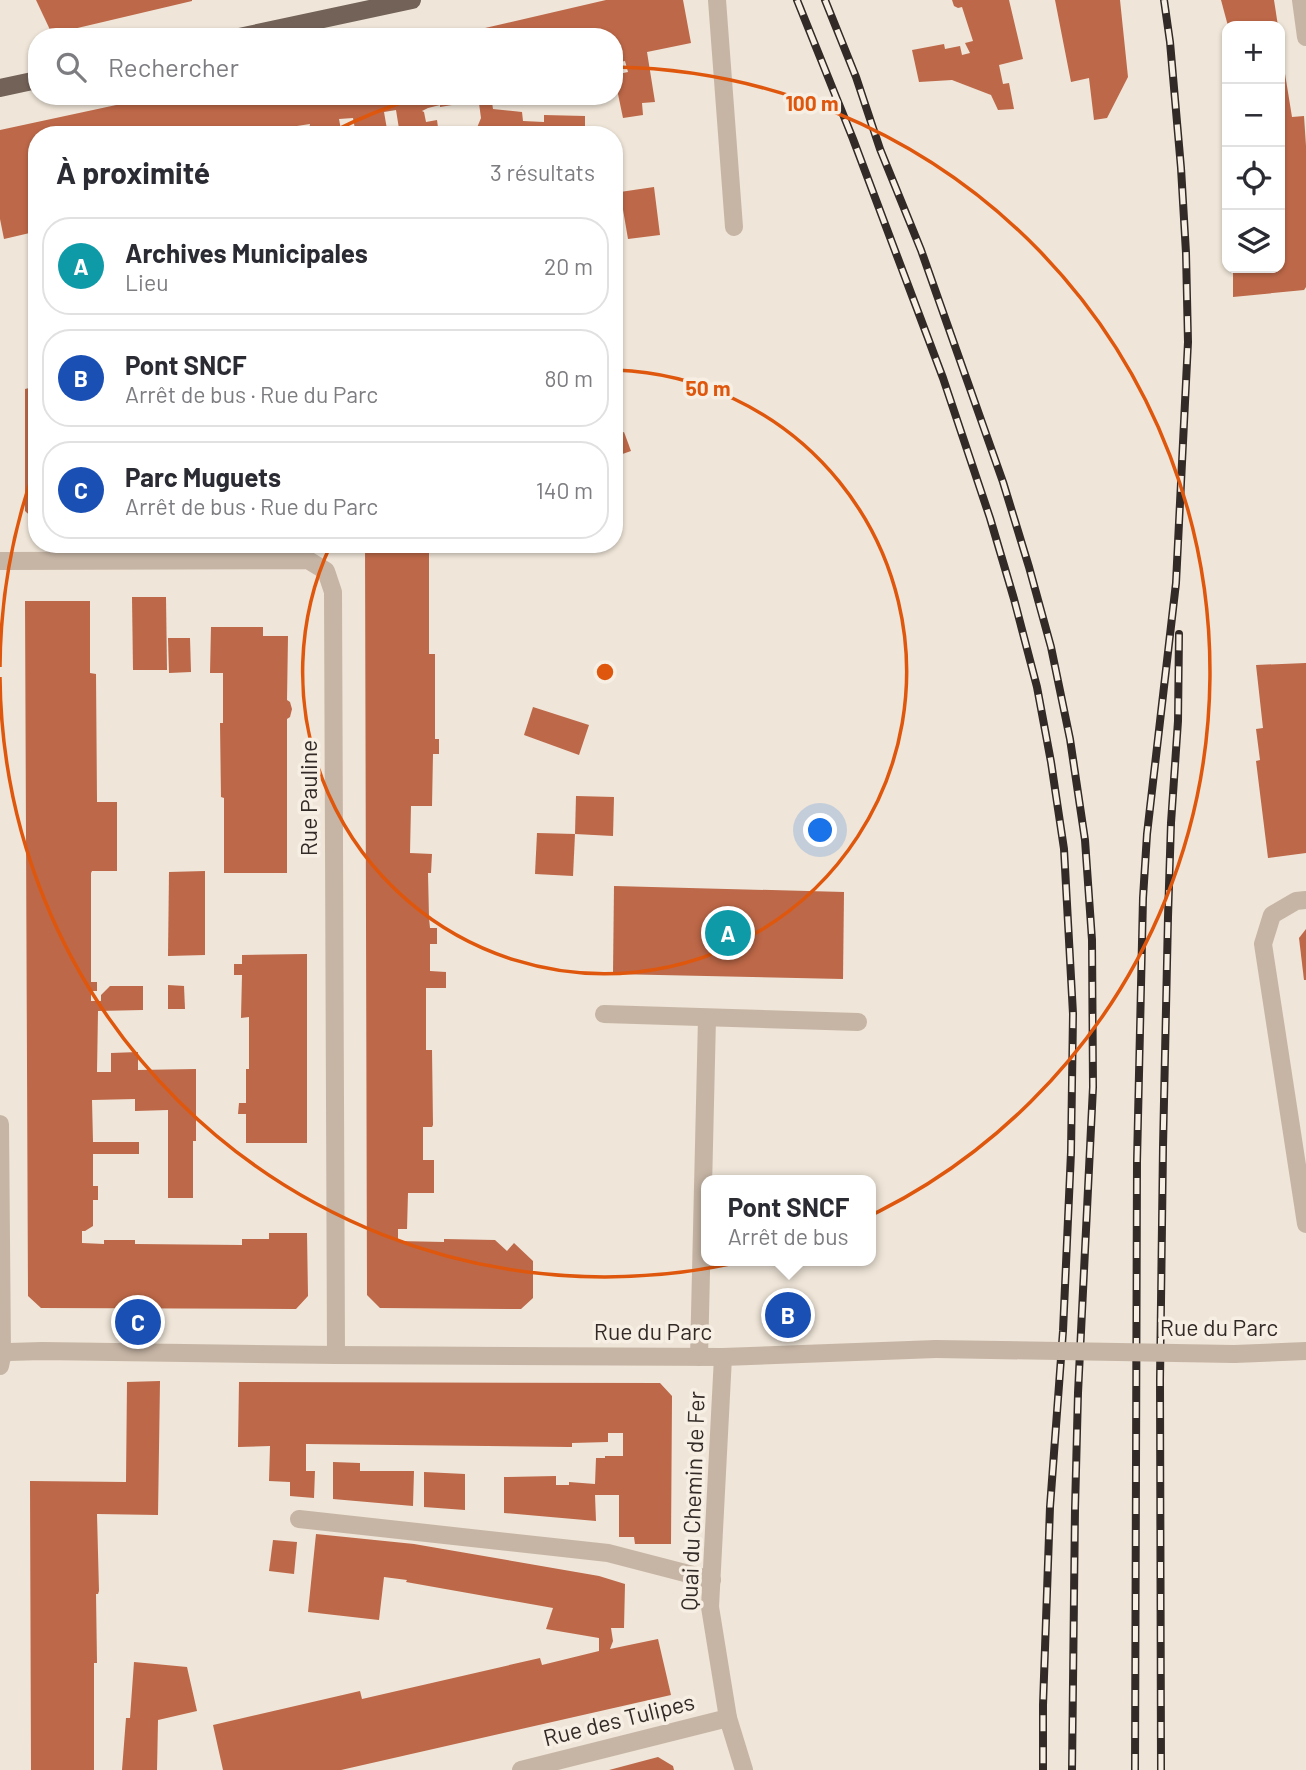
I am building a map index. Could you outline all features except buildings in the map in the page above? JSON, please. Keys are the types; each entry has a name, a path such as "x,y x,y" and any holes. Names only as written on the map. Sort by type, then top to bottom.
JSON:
{"main road":[{"path":"281,28 412,0"},
{"path":"0,88 28,82"}],"street":[{"path":"717,0 734,227"},
{"path":"1301,0 1306,37"},
{"name":"Rue Pauline","path":"0,561 308,560 326,571 333,592 336,1355"},
{"path":"1306,900 1296,901 1272,915 1263,944 1306,1224"},
{"path":"604,1014 858,1022"},
{"path":"704,1175 708,1017"},
{"path":"0,1124 1,1359"},
{"path":"699,1357 701,1266"},
{"name":"Rue du Parc","path":"1,1359 9,1352 42,1351 699,1357 936,1349 1234,1354 1306,1351"},
{"name":"Quai du Chemin de Fer","path":"723,1357 710,1607 728,1718 744,1770"},
{"path":"299,1519 608,1553 712,1580"},
{"name":"Rue des Tulipes","path":"521,1770 728,1718"}],"railway":[{"path":"797,0 853,139 943,378 990,518 1037,687 1064,849 1073,1014 1071,1152 1063,1331 1050,1507 1043,1770"},
{"path":"825,0 921,250 1003,482 1051,647 1070,739 1085,840 1092,940 1093,1087 1078,1393 1072,1770"},
{"path":"1135,1770 1137,1162 1143,898 1147,834 1176,583 1188,342 1181,168 1164,0"},
{"path":"1161,1770 1160,1380 1163,1147 1168,917 1178,721 1179,634"}],"place":[{"name":"Archives Municipales","path":"728,933"},
{"name":"Pont SNCF","path":"788,1315"},
{"name":"Parc Muguets","path":"138,1322"}]}
